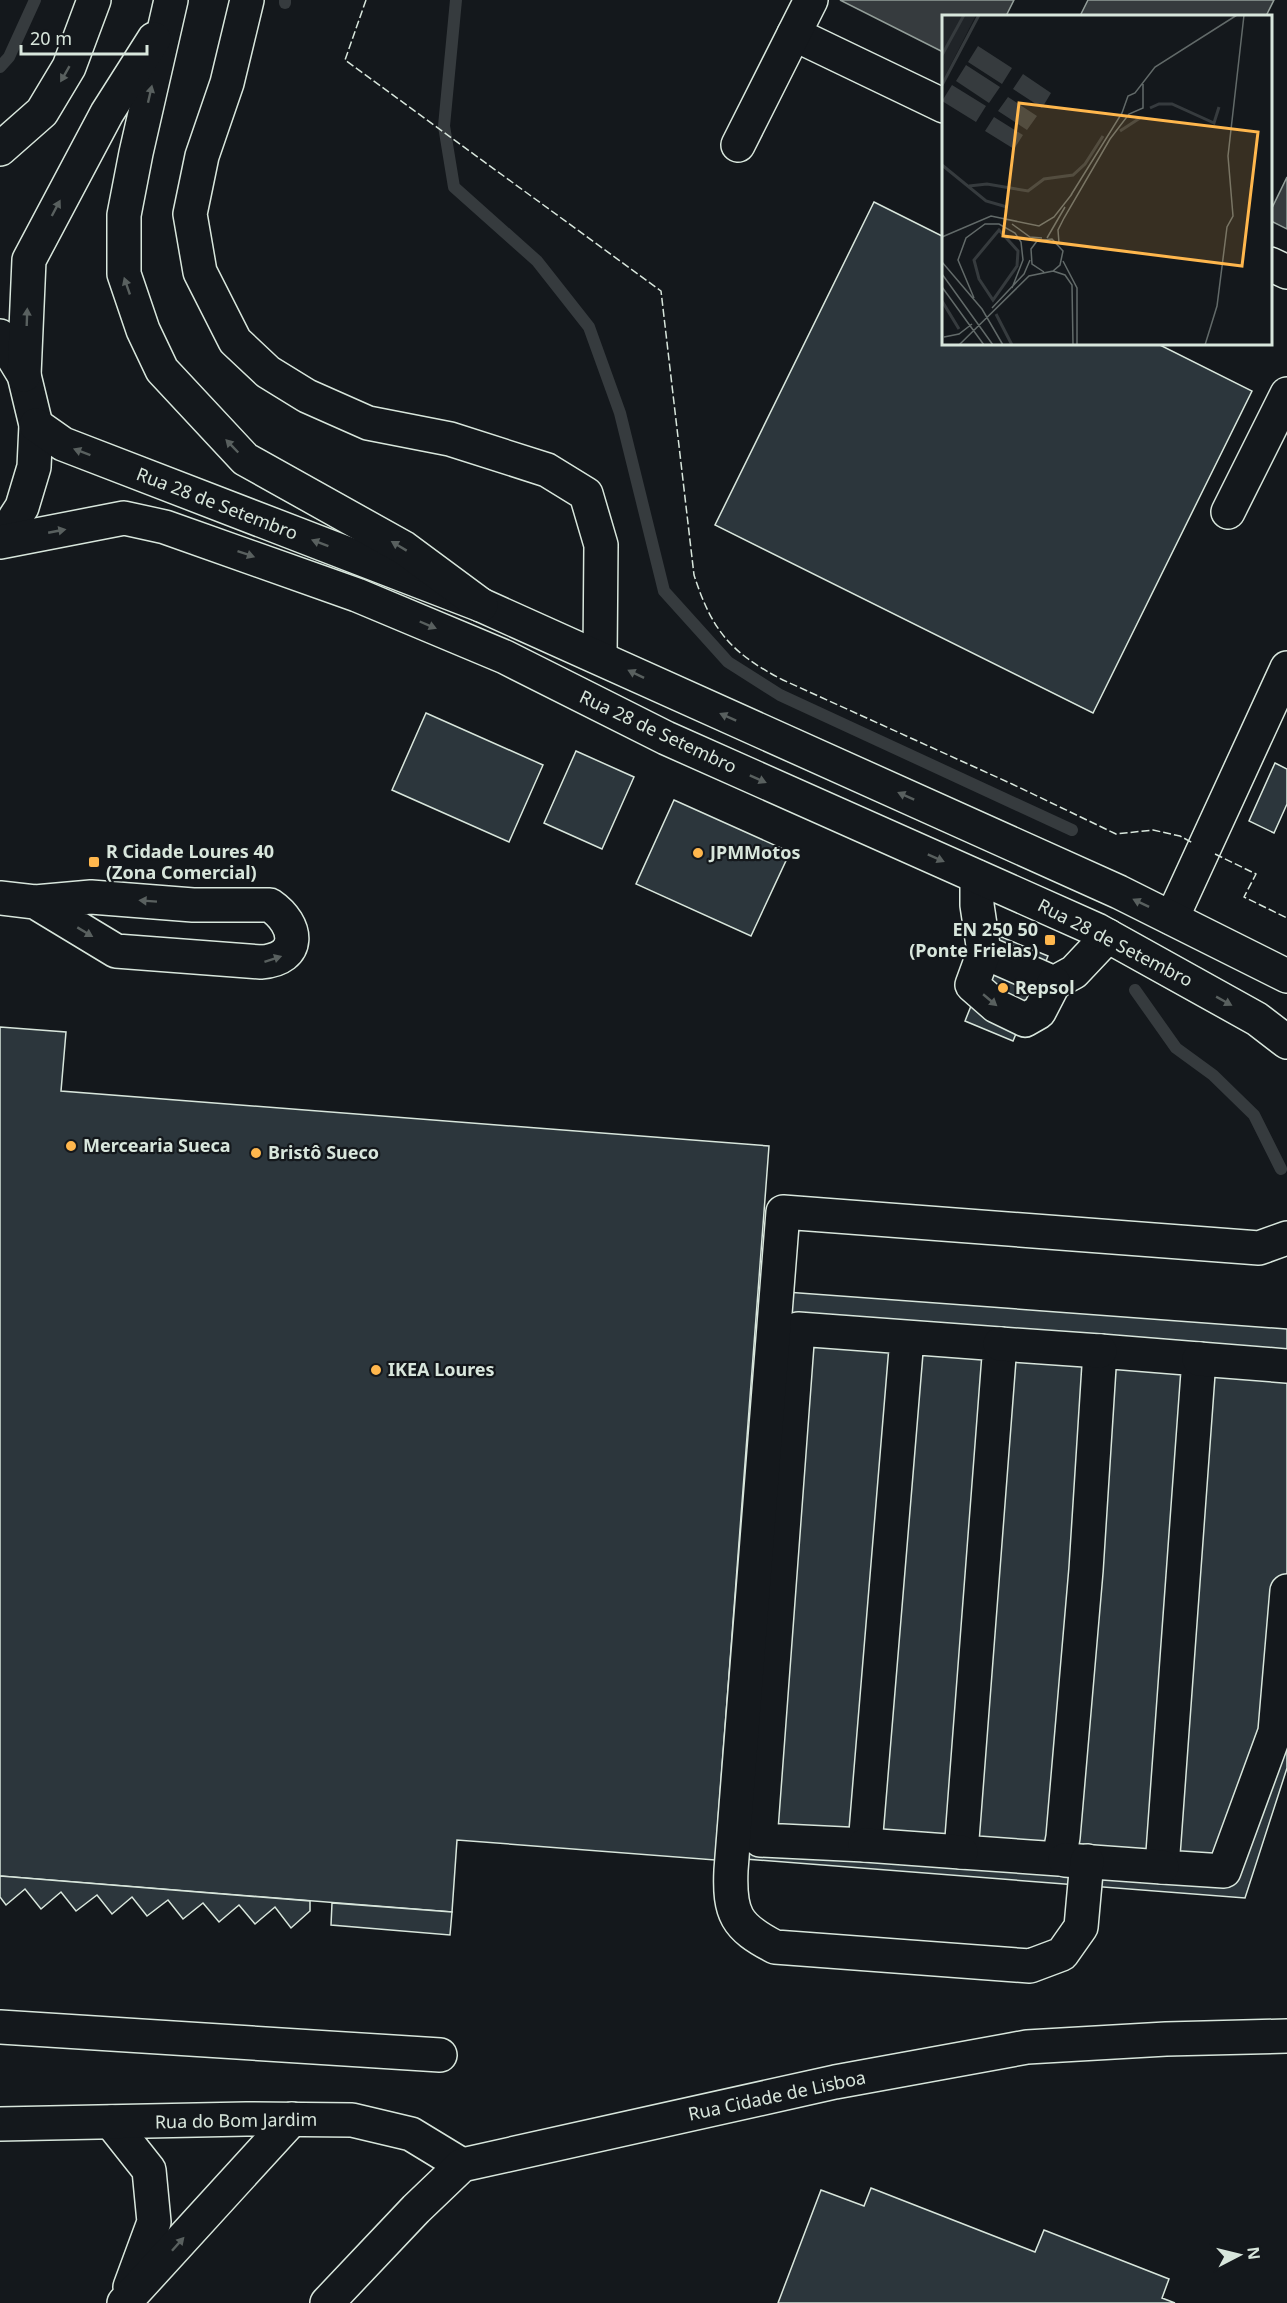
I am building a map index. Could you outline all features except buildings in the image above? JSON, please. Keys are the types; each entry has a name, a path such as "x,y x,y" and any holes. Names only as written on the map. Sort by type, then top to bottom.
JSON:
{"main road":[{"path":"0,167 42,112 69,67 94,0"},
{"path":"247,0 227,83 202,156 190,214 200,272 235,341 268,372 307,396 368,423 450,439 547,470 586,494 601,545 600,657"},
{"path":"738,145 811,0"},
{"path":"0,541 22,507 34,466 36,425 24,375 29,260 107,113 170,7"},
{"path":"170,7 123,215 124,274 142,330 162,370 245,459 404,548 481,604"},
{"path":"794,34 942,105"},
{"path":"0,149 42,112"},
{"path":"1272,265 1287,272"},
{"path":"0,336 24,375"},
{"path":"1228,512 1287,394"},
{"name":"Rua 28 de Setembro","path":"36,425 63,444 481,604 1172,918 1287,976"},
{"name":"Rua 28 de Setembro","path":"0,541 124,518 165,527 357,595 505,657 666,738 1108,936 1257,1019 1287,1042"},
{"path":"1172,918 1287,668"},
{"path":"977,877 977,905 984,952 972,985 996,1006 1025,1020 1039,1012 1054,983 1074,972 1108,936"},
{"path":"0,898 35,902 91,897 193,904 270,905 280,912 293,933 291,945 284,955 274,961 261,962 116,951 35,902"},
{"path":"984,952 1054,983"},
{"path":"1100,1351 1086,1570 1073,1860 1081,1927 1062,1954 1030,1965 775,1947 751,1935 735,1915 730,1893 731,1870 783,1212 1259,1248 1287,1238"},
{"path":"1287,1366 798,1329 760,1840 865,1845 1224,1871 1275,1732 1287,1592"},
{"path":"865,1845 907,1338"},
{"path":"961,1852 1000,1344"},
{"path":"1162,1867 1199,1359"},
{"path":"0,2027 440,2055"},
{"name":"Rua Cidade de Lisboa","path":"462,2164 835,2082 1027,2047 1166,2039 1287,2036"},
{"path":"124,2303 292,2119"},
{"name":"Rua do Bom Jardim","path":"0,2124 352,2120 411,2134 462,2164"},
{"path":"111,2122 149,2170 154,2222 124,2303"},
{"path":"327,2303 462,2164"}],"shaded area":[{"path":"840,0 1014,0 1006,15 942,15 942,51"},
{"path":"1088,0 1274,0 1266,15 1080,15"},
{"path":"1287,177 1287,229 1272,222 1272,208"}],"waterway":[{"path":"0,67 9,57 35,0"},
{"path":"456,0 444,126 454,187 537,261 589,327 620,413 664,591 728,662 780,695 1072,830"},
{"path":"1135,990 1176,1048 1213,1075 1254,1115 1281,1169"}],"fence":[{"path":"366,0 345,60 661,291 694,575 716,626 737,650 783,680 1116,834 1153,830 1180,836 1193,843"},
{"path":"1215,854 1256,874 1244,897 1287,918"}],"place":[{"name":"JPMMotos","path":"698,853"},
{"name":"R Cidade Loures 40 (Zona Comercial)","path":"94,862"},
{"name":"EN 250 50 (Ponte Frielas)","path":"1050,940"},
{"name":"Repsol","path":"1003,988"},
{"name":"Mercearia Sueca","path":"71,1146"},
{"name":"Bristô Sueco","path":"256,1153"},
{"name":"IKEA Loures","path":"376,1370"}]}
